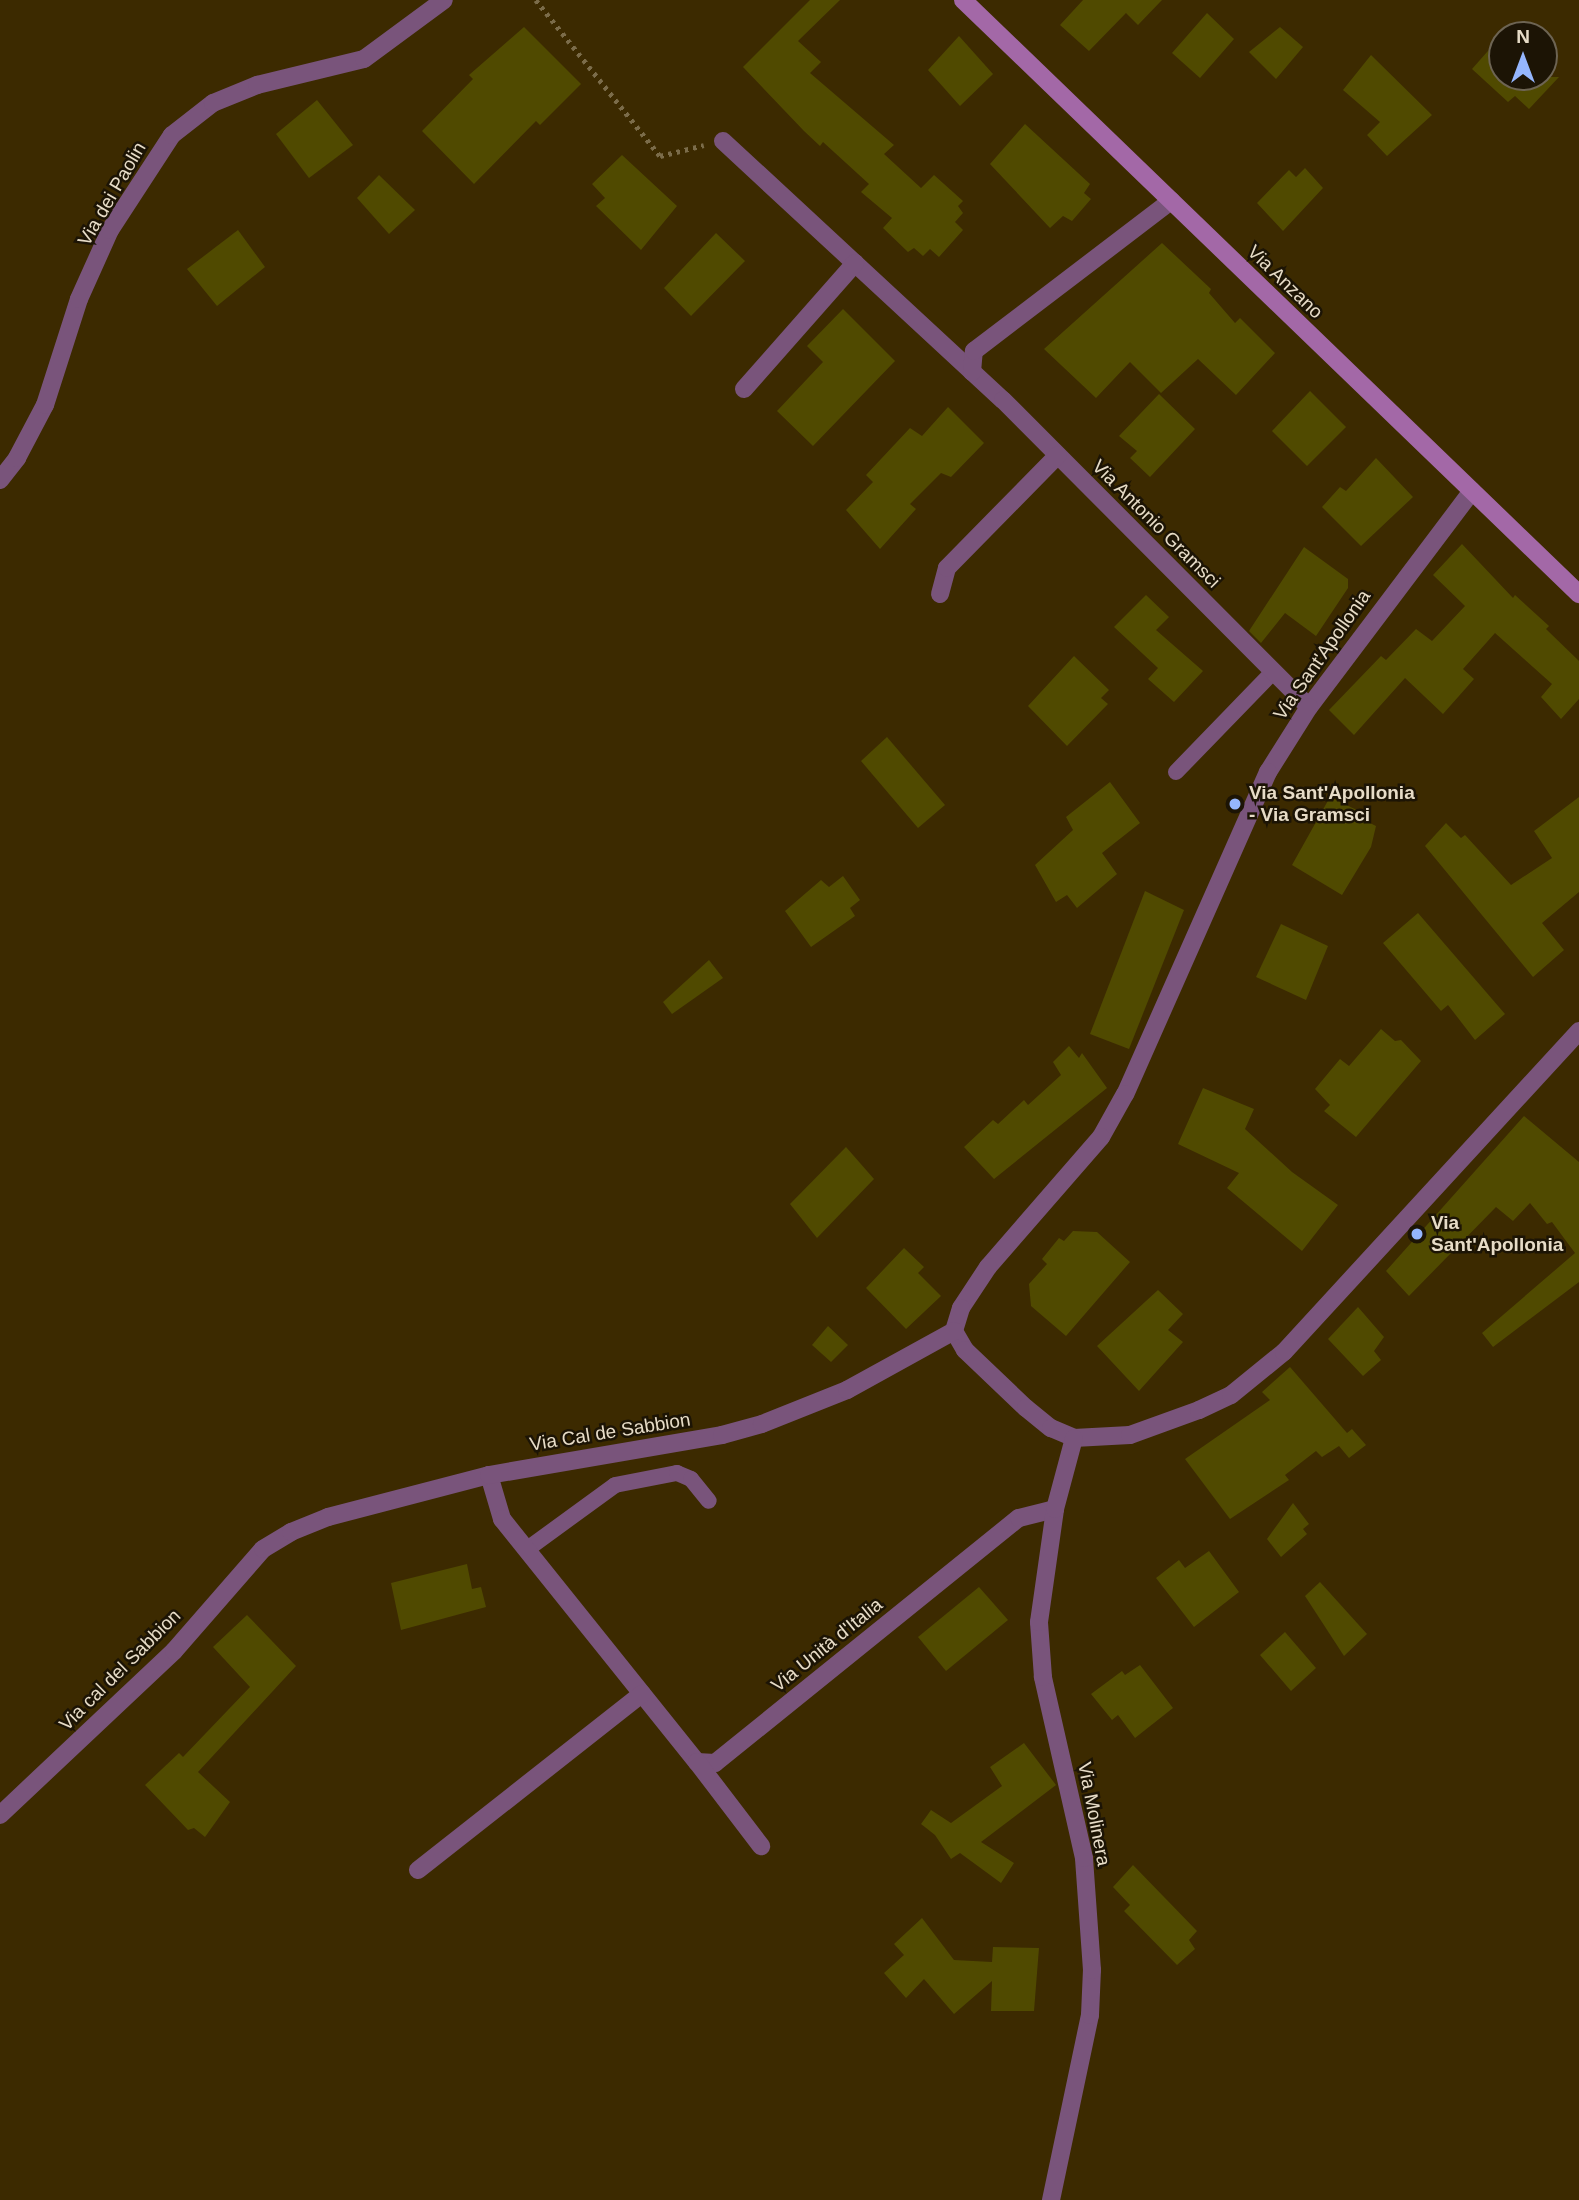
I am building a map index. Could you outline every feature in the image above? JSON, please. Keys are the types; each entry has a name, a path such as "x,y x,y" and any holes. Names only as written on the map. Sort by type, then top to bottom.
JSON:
{"main road":[{"name":"Via Anzano","path":"963,0 1579,594"}],"street":[{"name":"Via dei Paolin","path":"0,480 17,458 45,405 79,299 110,230 172,135 213,103 257,85 364,59 444,0"},
{"name":"Via Antonio Gramsci","path":"723,141 1058,455 1309,707"},
{"path":"972,372 974,351 1171,201"},
{"path":"744,389 855,263"},
{"path":"940,594 947,568 1058,455"},
{"name":"Via Sant'Apollonia","path":"954,1331 961,1308 988,1267 1101,1137 1125,1094 1245,819 1309,707 1472,491"},
{"path":"954,1331 965,1350 1026,1408 1051,1428 1074,1438 1130,1435 1167,1424 1230,1395 1256,1377 1284,1352 1579,1031"},
{"name":"Via Cal de Sabbion","path":"263,1549 328,1517 489,1475 722,1435 762,1424 846,1390 954,1331"},
{"name":"Via Molinera","path":"1051,2200 1090,2015 1091,1970 1084,1858 1043,1677 1040,1622 1055,1509 1074,1438"},
{"path":"489,1475 502,1519 761,1846"},
{"name":"Via Unità d'Italia","path":"697,1762 715,1763 1019,1518 1055,1509"},
{"name":"Via cal del Sabbion","path":"0,1815 174,1651 263,1549"},
{"path":"418,1870 642,1694"}],"lane":[{"path":"1176,772 1273,671"},
{"path":"526,1550 615,1485 677,1474 691,1479 709,1501"}],"path":[{"path":"536,0 660,156 723,141"}],"building":[{"path":"810,0 840,0 798,41 821,62 810,73 894,145 884,154 921,188 934,175 963,201 958,206 963,213 955,222 963,230 939,257 930,249 923,256 914,248 908,252 883,228 892,218 861,192 869,184 823,142 820,146 743,67"},
{"path":"1083,0 1162,0 1138,25 1126,13 1089,51 1060,25"},
{"path":"1207,13 1234,39 1200,78 1172,53"},
{"path":"524,27 581,84 540,125 536,121 474,184 422,131 473,79 469,75"},
{"path":"1280,27 1303,47 1276,79 1249,52"},
{"path":"959,36 993,74 960,106 928,70"},
{"path":"1488,51 1488,84 1472,69"},
{"path":"1371,55 1432,115 1387,156 1367,135 1380,122 1343,90"},
{"path":"1496,91 1546,91 1529,109 1515,96 1508,102"},
{"path":"317,100 353,145 309,178 276,134"},
{"path":"1025,124 1090,184 1084,193 1091,199 1072,221 1063,216 1050,228 990,164"},
{"path":"622,155 677,206 641,250 596,206 605,198 592,184"},
{"path":"1305,168 1323,188 1283,231 1257,203 1289,170 1296,177"},
{"path":"379,175 415,210 389,234 357,198"},
{"path":"238,230 265,267 217,306 187,269"},
{"path":"716,233 745,261 691,316 664,288"},
{"path":"1162,243 1211,289 1209,293 1235,323 1240,318 1275,353 1236,395 1198,359 1161,393 1130,362 1096,398 1044,349"},
{"path":"843,309 895,361 813,446 777,411 823,362 807,346"},
{"path":"1310,391 1346,427 1307,466 1272,431"},
{"path":"1159,394 1195,429 1150,477 1130,458 1137,451 1119,436"},
{"path":"948,407 984,443 951,477 941,473 910,504 916,509 880,549 846,510 873,482 866,475 910,428 922,436"},
{"path":"1376,458 1413,497 1361,546 1322,507 1340,487 1346,491"},
{"path":"1462,544 1513,598 1515,595 1549,626 1546,629 1579,661 1579,699 1561,719 1541,697 1552,684 1495,633 1463,669 1474,679 1443,714 1405,678 1354,735 1329,710 1381,656 1386,660 1416,629 1432,641 1465,606 1433,575"},
{"path":"1304,547 1348,579 1348,588 1316,636 1285,613 1261,643 1249,631"},
{"path":"1146,595 1169,617 1156,630 1203,671 1174,702 1148,679 1158,668 1114,627"},
{"path":"1074,656 1109,690 1101,698 1108,704 1067,746 1028,706"},
{"path":"887,737 945,805 918,828 861,761"},
{"path":"1110,782 1140,823 1102,853 1117,874 1077,908 1067,895 1056,902 1035,865 1073,830 1066,817"},
{"path":"1330,797 1365,814 1364,820 1376,826 1371,847 1342,895 1292,865"},
{"path":"1579,797 1579,892 1542,923 1564,950 1533,977 1425,846 1446,823 1461,838 1465,835 1511,885 1552,858 1534,831"},
{"path":"843,876 860,900 850,908 855,916 811,947 785,911 821,880 829,887"},
{"path":"1145,891 1184,910 1129,1049 1090,1034"},
{"path":"1418,913 1505,1014 1475,1040 1448,1005 1441,1011 1383,943"},
{"path":"1281,924 1328,946 1306,1000 1256,977"},
{"path":"709,960 723,978 672,1014 663,1002"},
{"path":"1381,1029 1395,1041 1401,1040 1421,1061 1356,1137 1324,1111 1330,1105 1315,1089 1340,1059 1349,1066"},
{"path":"1069,1046 1079,1058 1082,1053 1107,1088 994,1179 964,1147 993,1120 998,1124 1024,1100 1028,1105 1061,1075 1053,1062"},
{"path":"1203,1088 1254,1109 1245,1129 1292,1172 1338,1205 1302,1251 1227,1188 1239,1173 1178,1144"},
{"path":"1524,1116 1579,1162 1579,1282 1493,1347 1482,1333 1575,1253 1552,1222 1547,1224 1530,1203 1513,1221 1496,1207 1409,1296 1386,1271"},
{"path":"846,1147 874,1179 817,1238 790,1204"},
{"path":"1073,1231 1097,1232 1130,1262 1066,1336 1031,1306 1029,1284 1047,1264 1042,1259 1059,1238 1064,1241"},
{"path":"904,1248 924,1267 918,1273 941,1296 906,1329 866,1288"},
{"path":"1158,1290 1183,1314 1168,1330 1183,1342 1139,1391 1097,1346"},
{"path":"1358,1307 1384,1337 1374,1351 1381,1360 1363,1376 1328,1339"},
{"path":"828,1326 848,1345 831,1362 812,1345"},
{"path":"1290,1367 1347,1433 1352,1429 1366,1445 1349,1458 1339,1446 1322,1457 1316,1451 1285,1475 1289,1480 1230,1519 1185,1459 1270,1400 1262,1392"},
{"path":"1293,1503 1309,1524 1303,1529 1307,1534 1281,1557 1267,1539"},
{"path":"1209,1551 1239,1592 1194,1627 1156,1578 1179,1560 1185,1568"},
{"path":"467,1564 472,1589 481,1587 486,1607 401,1630 391,1583"},
{"path":"1320,1582 1367,1634 1344,1656 1305,1596"},
{"path":"979,1587 1008,1620 946,1671 918,1637"},
{"path":"247,1615 296,1666 198,1772 230,1802 205,1837 194,1828 188,1830 145,1785 179,1753 183,1757 250,1687 213,1647"},
{"path":"1285,1632 1316,1668 1291,1691 1260,1655"},
{"path":"1140,1665 1173,1708 1135,1738 1118,1715 1112,1720 1091,1694 1122,1671 1125,1675"},
{"path":"1024,1743 1056,1785 981,1842 1014,1863 1001,1883 960,1853 951,1859 935,1835 921,1824 931,1810 951,1823 1002,1786 990,1767"},
{"path":"1133,1865 1197,1931 1189,1940 1195,1949 1177,1965 1124,1911 1130,1905 1113,1887"},
{"path":"922,1918 954,1960 992,1962 993,1947 1039,1948 1034,2011 991,2011 992,1981 954,2014 924,1979 906,1998 884,1973 904,1955 894,1944"}],"place":[{"name":"Via Sant'Apollonia - Via Gramsci","path":"1235,804"},
{"name":"Via Sant'Apollonia","path":"1417,1234"}]}
